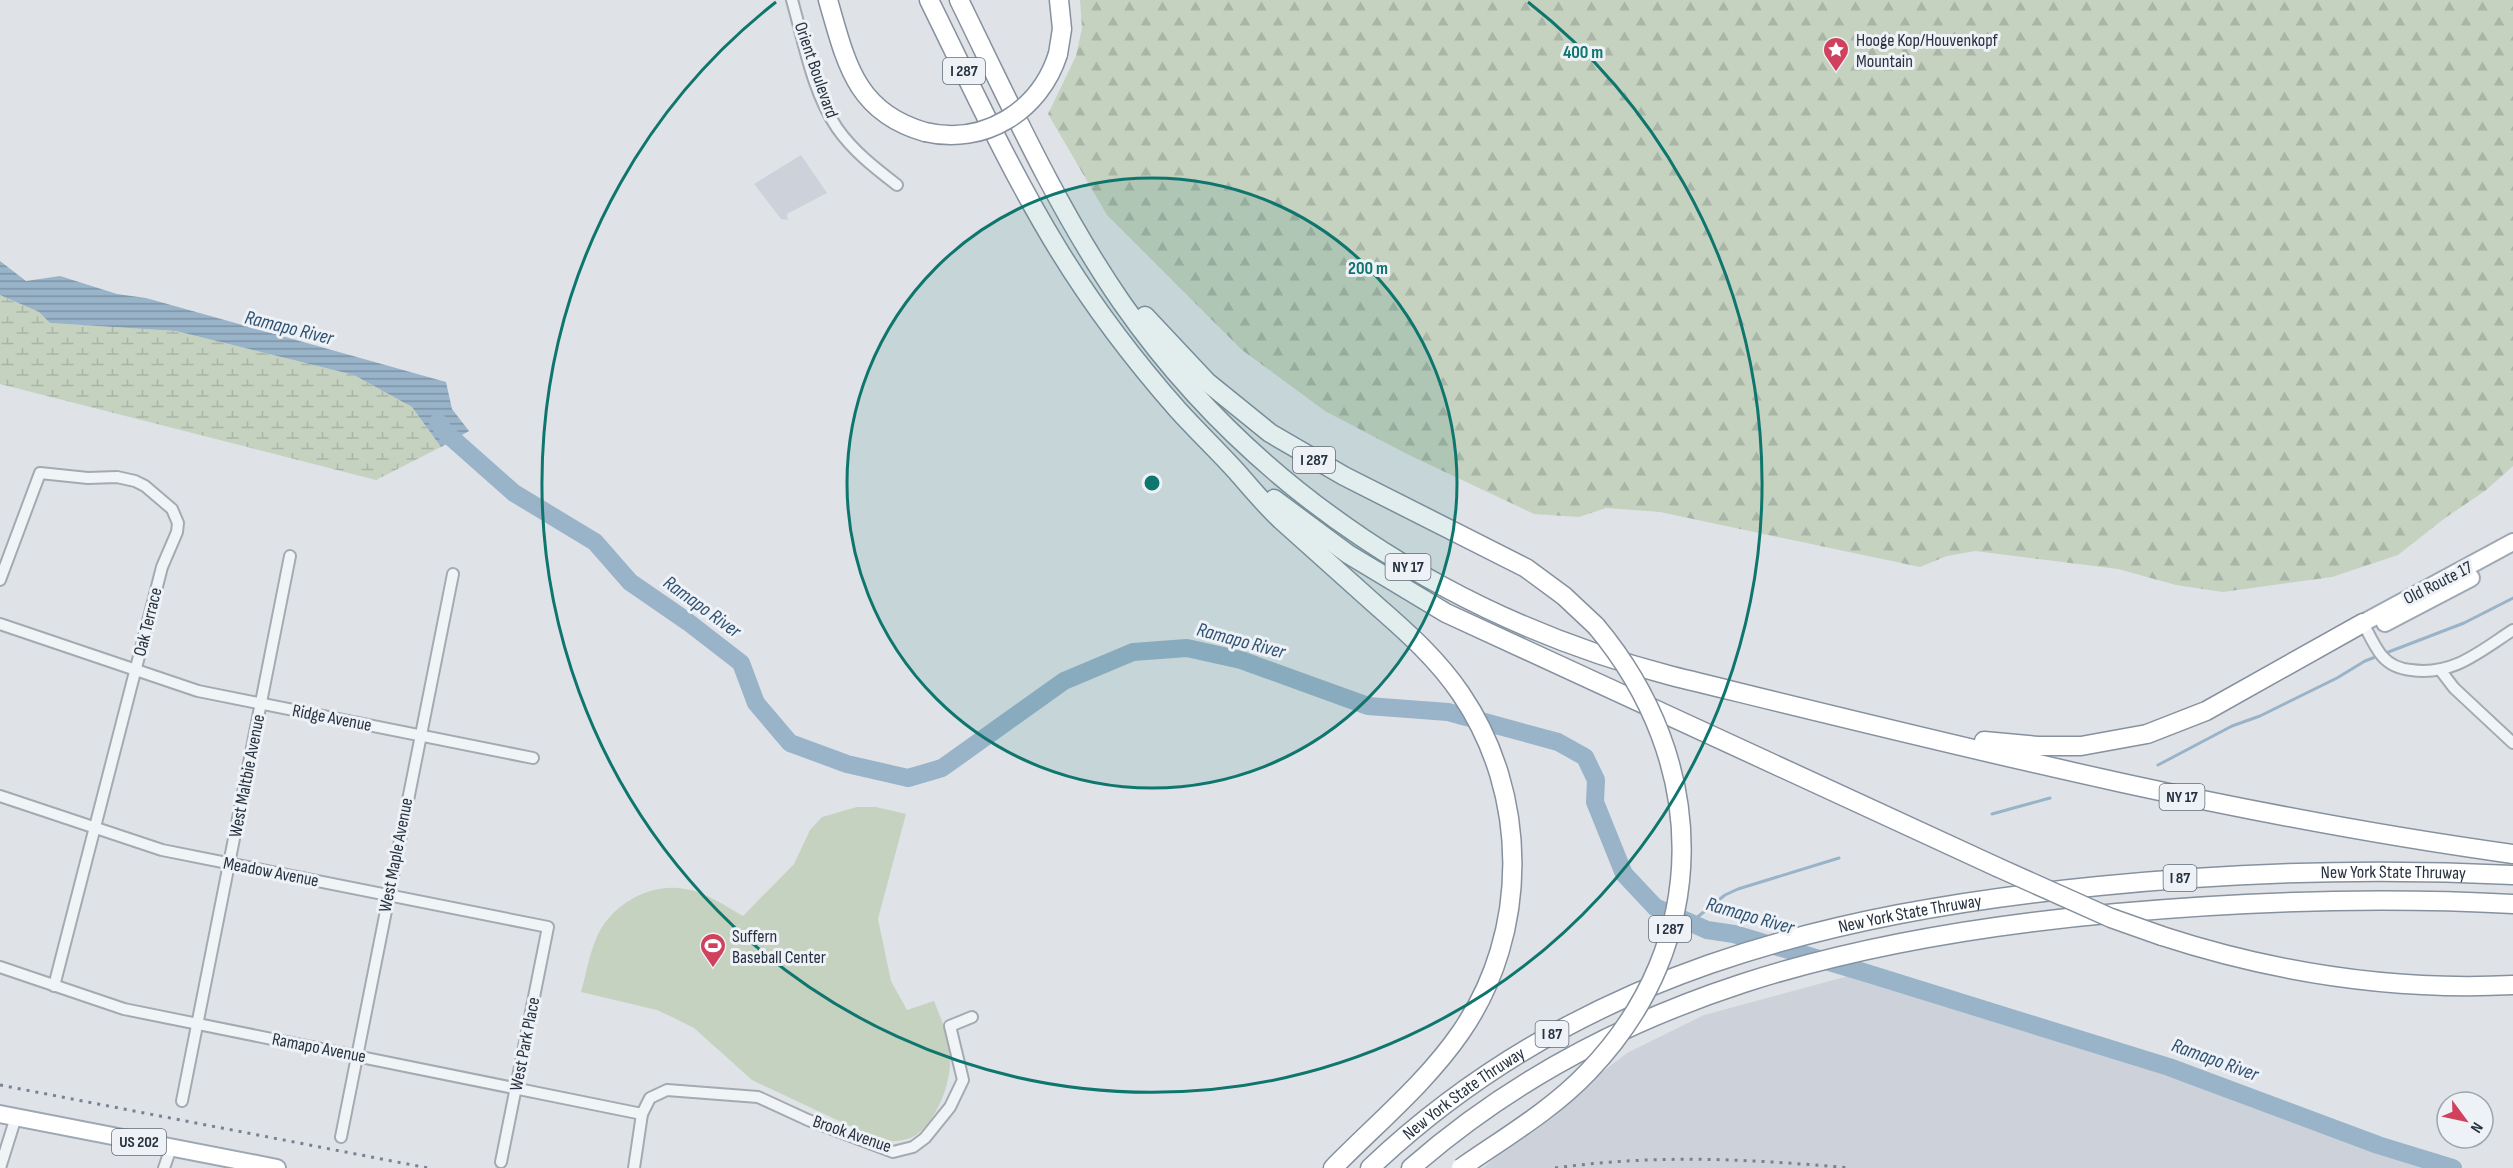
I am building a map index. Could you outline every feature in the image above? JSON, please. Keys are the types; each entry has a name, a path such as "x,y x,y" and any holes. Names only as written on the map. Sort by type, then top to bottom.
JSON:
{"highway":[{"path":"828,0 844,57 862,92 893,119 925,132 948,136 984,131 1010,118 1032,101 1043,86 1058,54 1062,29 1059,0"},
{"name":"I 287","path":"929,0 1017,176 1079,283 1134,358 1179,412 1278,517 1408,633 1437,662 1461,692 1479,723 1494,758 1509,812 1513,847 1512,886 1503,940 1491,976 1456,1038 1400,1100 1333,1168"},
{"name":"I 287","path":"958,0 1079,232 1128,296 1166,340 1207,382 1278,438 1328,467 1526,568 1564,596 1596,626 1622,659 1644,695 1660,730 1672,767 1679,805 1682,845 1680,885 1672,922 1660,959 1644,994 1623,1030 1599,1060 1557,1100 1461,1168"},
{"name":"NY 17","path":"1079,232 1121,301 1146,335 1217,417 1300,492 1392,557 1488,611 1568,645 1654,672 2108,780 2239,809 2359,831 2513,854"},
{"name":"NY 17","path":"1236,471 1348,554 1446,613 2111,918 2162,936 2248,961 2334,977 2432,985 2513,985"},
{"path":"1855,720 2017,745 2081,746 2127,740 2166,729 2206,711 2365,628"},
{"name":"New York State Thruway","path":"1370,1168 1404,1137 1470,1085 1541,1040 1632,993 1717,960 1851,923 1998,897 2185,878 2372,871 2513,875"},
{"name":"New York State Thruway","path":"1411,1168 1465,1124 1531,1079 1602,1039 1677,1005 1732,985 1827,958 1912,939 2036,921 2197,906 2372,900 2513,904"}],"main road":[{"name":"Old Route 17","path":"2365,628 2513,542"},
{"name":"Old Route 17","path":"2365,628 2513,555"},
{"name":"US 202","path":"8,1116 277,1168"}],"street":[{"name":"Orient Boulevard","path":"792,0 817,84 829,115 857,152 897,185"},
{"name":"Oak Terrace","path":"0,580 40,473 88,478 124,478 145,486 172,509 178,523 177,532 162,567 54,986"},
{"name":"West Maltbie Avenue","path":"182,1101 290,556"},
{"name":"West Maple Avenue","path":"341,1137 453,574"},
{"name":"Ridge Avenue","path":"0,624 136,672 198,691 533,758"},
{"path":"2365,628 2380,653 2397,666 2406,669 2441,671 2466,660 2513,630"},
{"path":"2441,671 2454,688 2513,743"},
{"name":"Meadow Avenue","path":"0,796 162,850 548,927"},
{"name":"West Park Place","path":"501,1161 548,927"},
{"name":"Ramapo Avenue","path":"0,968 124,1009 642,1114"},
{"name":"Brook Avenue","path":"642,1114 650,1098 667,1090 758,1097 808,1120 893,1152 913,1146 925,1138 950,1107 963,1080 950,1026 972,1017"},
{"path":"634,1168 642,1114"},
{"path":"0,1168 8,1116"},
{"path":"164,1168 171,1148"}],"shaded area":[{"path":"801,155 827,193 787,214 788,220 781,219 754,184"},
{"path":"1863,972 2169,1067 2378,1145 2453,1168 1483,1168 1522,1134 1627,1053 1704,1015"}],"green space":[{"path":"1080,0 2513,0 2513,466 2485,491 2445,518 2398,555 2332,577 2223,592 2176,585 2118,569 1975,551 1947,556 1920,567 1660,512 1606,508 1579,517 1534,514 1407,454 1325,411 1242,350 1107,215 1048,114 1076,56 1082,28"},
{"path":"0,295 39,312 50,323 176,331 354,375 412,407 441,447 376,480 0,384"},
{"path":"857,807 876,807 906,814 878,919 891,981 907,1010 934,1001 949,1048 949,1076 937,1110 916,1135 897,1141 884,1142 752,1080 694,1028 672,1017 657,1010 581,992 596,939 610,916 620,907 644,893 658,889 685,889 708,896 743,916 794,864 810,830 822,817"}],"water":[{"path":"0,261 26,281 60,276 117,294 146,298 446,382 452,409 469,431 441,447 412,407 354,375 176,331 50,323 39,312 0,295"}],"waterway":[{"name":"Ramapo River","path":"438,422 444,431 514,493 595,542 630,582 688,622 741,663 756,703 790,743 847,764 908,778 942,768 1064,681 1133,652 1187,648 1241,660 1368,706 1448,712 1558,742 1585,757 1596,780 1595,802 1624,874 1655,907 1707,930 1734,934 1863,972 2169,1067 2378,1145 2453,1168"},
{"path":"2158,765 2232,726 2260,716 2337,678 2365,661 2464,623 2513,598"},
{"path":"1992,814 2050,798"},
{"path":"1690,923 1725,895 1738,889 1839,858"}],"railway":[{"path":"0,1085 428,1168"},
{"path":"1555,1168 1667,1159 1776,1162 1851,1168"}],"place":[{"name":"Hooge Kop/Houvenkopf Mountain","path":"1836,73"},
{"name":"Suffern Baseball Center","path":"713,969"}]}
